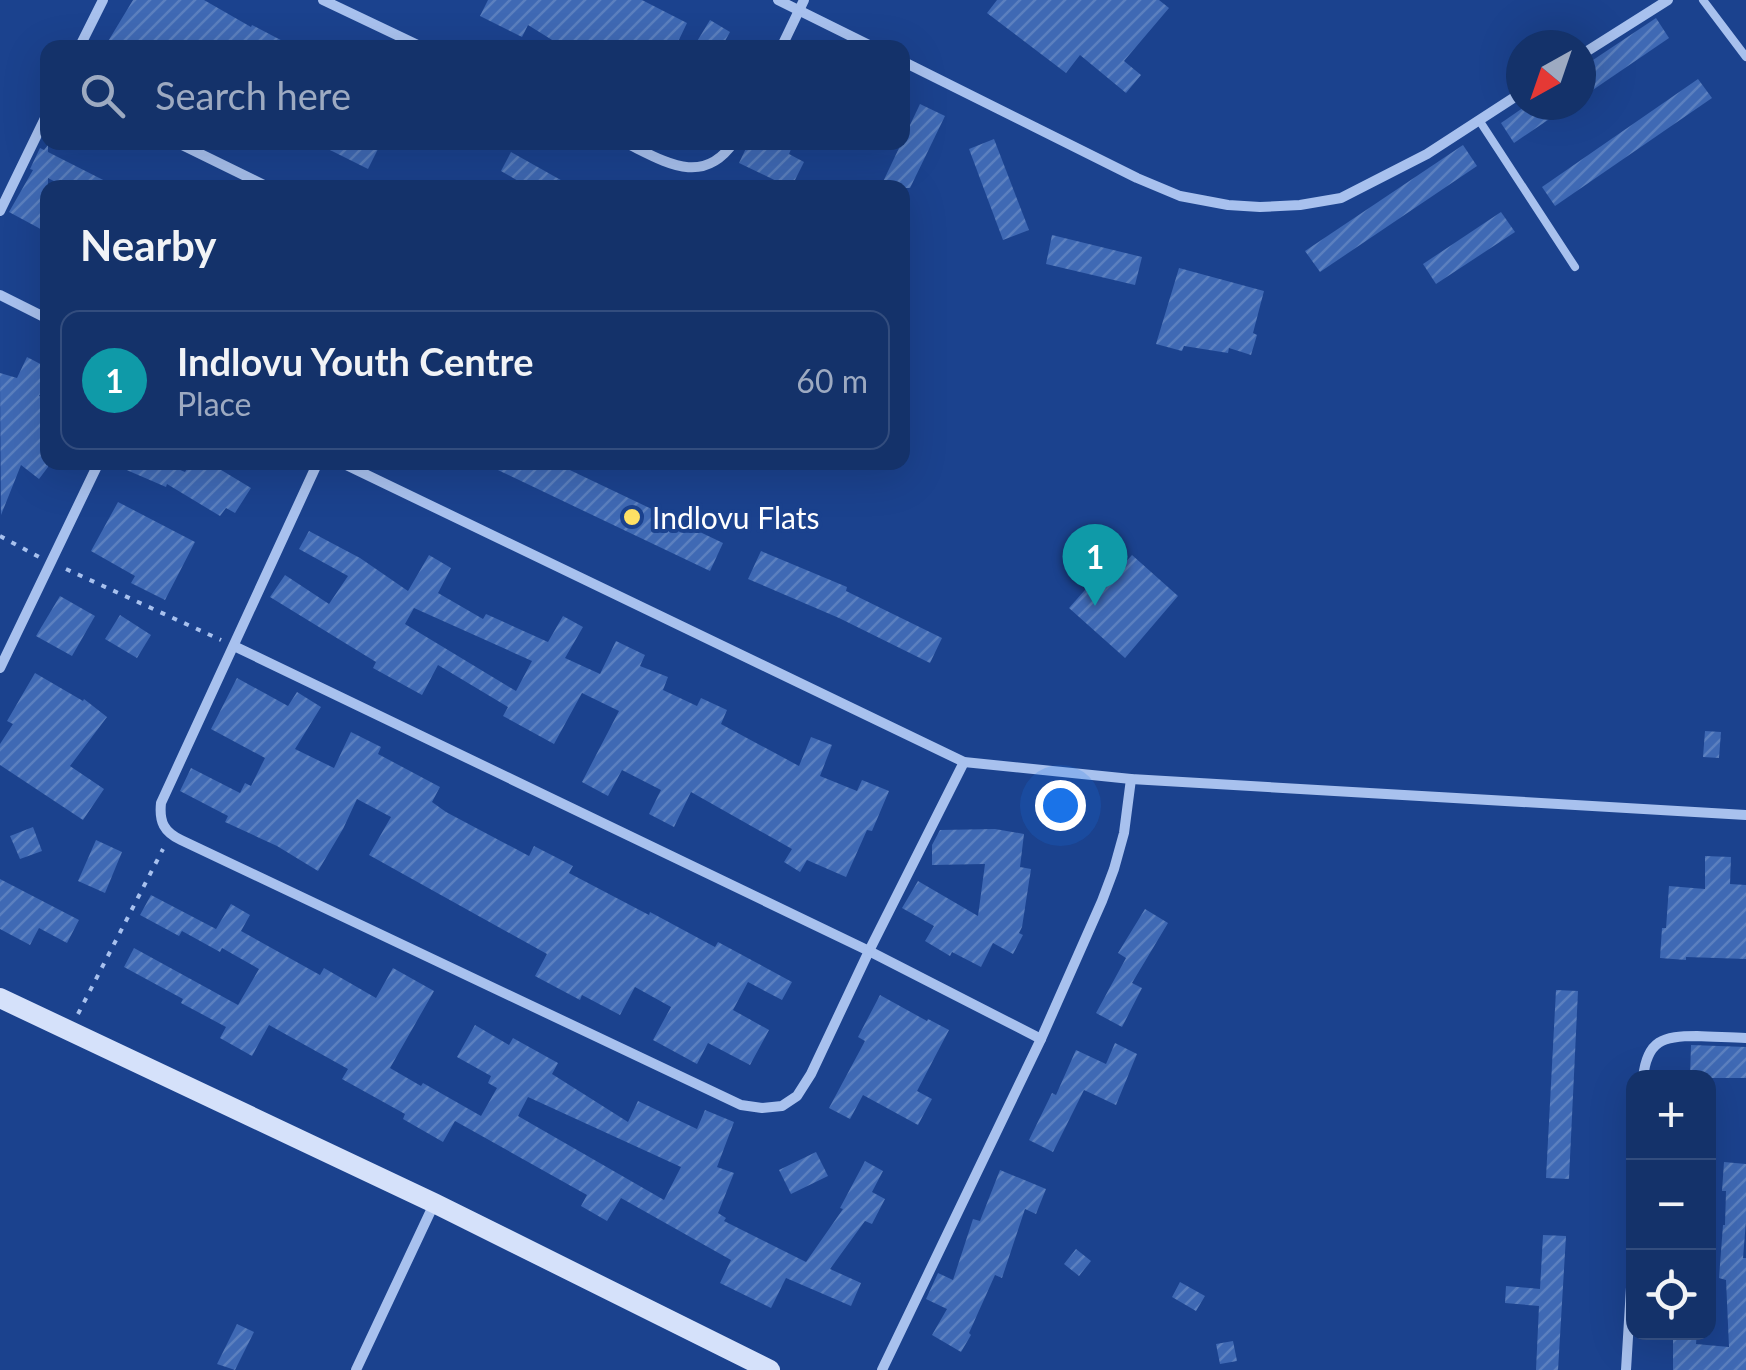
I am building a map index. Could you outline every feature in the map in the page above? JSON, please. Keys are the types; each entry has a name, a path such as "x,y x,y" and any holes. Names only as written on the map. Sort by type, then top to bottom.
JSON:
{"street":[{"path":"83,40 102,0"},
{"path":"323,0 407,40"},
{"path":"778,0 802,5 861,40"},
{"path":"1596,46 1668,0"},
{"path":"786,40 802,5"},
{"path":"910,66 1138,178 1180,196 1228,205 1300,205 1341,198 1427,154 1506,104"},
{"path":"0,211 40,128"},
{"path":"192,150 254,180"},
{"path":"640,150 668,164 689,167 717,162 727,150"},
{"path":"0,295 40,315"},
{"path":"0,668 95,470"},
{"path":"314,470 161,803 161,821 170,835 741,1105 782,1106 797,1096 964,762"},
{"path":"357,470 964,762 1131,779 1746,815"},
{"path":"234,646 869,950 1041,1039"},
{"path":"882,1370 1041,1039 1114,869 1124,833 1131,779"},
{"path":"0,998 434,1204 770,1370"},
{"path":"1644,1070 1655,1044 1670,1036 1746,1038"},
{"path":"356,1370 434,1204"},
{"path":"1626,1370 1633,1250"}],"lane":[{"path":"1703,0 1746,57"},
{"path":"1480,120 1575,268"}],"path":[{"path":"0,536 234,646"},
{"path":"69,1032 170,835"}],"building":[{"path":"133,0 204,0 281,40 109,40"},
{"path":"488,0 642,0 687,23 679,40 552,40 528,25 522,37 480,16"},
{"path":"997,0 1159,0 1169,8 1124,61 1141,75 1126,93 1080,55 1066,73 987,13"},
{"path":"1656,18 1669,38 1596,88 1596,58"},
{"path":"710,20 730,32 726,40 698,40"},
{"path":"1698,79 1712,98 1555,206 1542,187"},
{"path":"920,104 945,116 910,188 910,180 884,180 898,150 910,150 910,125"},
{"path":"1506,120 1548,120 1514,143 1501,123"},
{"path":"994,139 1029,230 1003,240 969,149"},
{"path":"1463,145 1477,166 1320,272 1305,251"},
{"path":"40,148 103,180 40,180 40,229 9,212 33,170 30,169"},
{"path":"330,150 378,150 368,169"},
{"path":"745,150 791,150 789,154 804,162 795,180 774,180 739,163"},
{"path":"511,152 561,180 516,180 501,171"},
{"path":"1501,212 1515,232 1436,284 1423,264"},
{"path":"1052,235 1142,257 1135,285 1046,264"},
{"path":"1179,268 1264,291 1251,355 1229,348 1228,353 1184,346 1182,351 1156,344"},
{"path":"27,357 40,364 40,470 46,470 39,479 21,465 1,515 0,373 17,378"},
{"path":"127,470 221,470 251,488 235,513 226,508 220,516 167,484 166,487"},
{"name":"Indlovu Flats","path":"498,470 570,470 723,543 710,571"},
{"path":"118,502 195,542 165,600 131,583 135,576 91,551"},
{"path":"309,531 360,558 408,591 429,555 451,568 438,593 483,619 486,614 548,642 563,616 583,627 565,658 600,674 616,641 645,655 640,666 668,677 663,690 697,706 701,698 727,710 721,724 799,766 811,737 832,745 820,776 857,791 862,780 889,791 872,831 867,830 846,877 807,860 800,872 784,862 792,849 691,792 674,827 649,814 661,790 622,770 608,796 582,782 619,711 582,693 554,744 503,716 508,707 438,665 422,695 373,668 376,662 270,597 285,575 329,604 348,576 299,549","holes":["414,608 532,661 516,691 405,624"]},
{"path":"761,551 847,587 846,591 942,638 930,663 748,579"},
{"path":"1132,555 1178,596 1125,658 1069,608 1092,582 1101,589"},
{"path":"60,596 95,616 72,656 36,636"},
{"path":"120,615 151,635 137,658 105,639"},
{"path":"35,673 84,699 107,717 70,766 104,789 83,820 0,765 0,744 13,724 7,721"},
{"path":"237,678 288,706 297,692 321,707 295,749 334,768 351,732 381,747 378,754 440,787 432,802 446,812 529,856 534,846 573,866 569,873 715,947 718,942 792,982 782,1000 748,982 733,1010 769,1030 750,1065 708,1043 697,1064 653,1040 671,1007 635,987 620,1015 582,995 580,1000 535,976 547,954 369,855 391,817 357,799 318,871 277,846 225,822 228,816 180,791 191,768 240,793 245,783 251,786 265,758 211,729"},
{"path":"1705,731 1721,732 1719,758 1703,757"},
{"path":"33,827 42,851 20,859 10,836"},
{"path":"995,829 1024,834 1020,867 1031,869 1019,933 1023,935 1013,954 993,943 981,967 952,952 950,956 925,941 934,926 902,908 918,881 978,916 985,864 932,865 932,845 940,830"},
{"path":"96,840 122,852 105,893 78,881"},
{"path":"1705,856 1731,857 1730,884 1746,885 1746,959 1660,958 1669,886 1705,889"},
{"path":"0,879 79,920 67,943 39,928 30,945 0,929"},
{"path":"151,895 216,929 231,904 250,915 241,931 320,975 324,968 376,998 393,968 434,991 390,1068 481,1116 497,1088 488,1083 491,1076 457,1057 475,1025 509,1045 513,1038 558,1063 552,1074 628,1122 638,1101 697,1129 705,1110 734,1122 717,1167 734,1173 718,1213 726,1218 724,1221 806,1262 843,1209 840,1208 865,1161 883,1171 872,1192 885,1199 872,1224 865,1221 830,1269 861,1283 851,1306 786,1278 771,1308 720,1283 731,1260 621,1198 607,1221 581,1206 587,1195 455,1121 443,1142 403,1119 405,1114 342,1079 348,1069 269,1025 252,1056 220,1038 226,1027 124,967 134,948 238,1005 259,969 222,948 220,952 182,931 179,936 140,915","holes":["528,1097 681,1167 664,1200 518,1116"]},
{"path":"1145,909 1168,923 1132,983 1142,988 1122,1027 1096,1013 1126,958 1118,953"},
{"path":"1556,990 1578,991 1569,1179 1546,1178"},
{"path":"880,995 949,1030 917,1091 932,1099 918,1125 863,1095 850,1119 829,1108 865,1041 858,1037"},
{"path":"1115,1043 1137,1054 1116,1105 1084,1090 1053,1152 1029,1140 1052,1093 1056,1095 1076,1050 1106,1064"},
{"path":"1691,1045 1746,1047 1746,1078 1716,1078 1716,1070 1690,1070"},
{"path":"816,1152 828,1176 791,1194 779,1170"},
{"path":"1724,1162 1746,1164 1746,1370 1673,1370 1673,1340 1729,1347 1726,1280 1719,1278 1725,1225 1726,1191 1722,1191"},
{"path":"1000,1170 1046,1189 1036,1214 1025,1209 1002,1278 995,1275 961,1352 932,1335 947,1309 926,1299 938,1273 953,1280 973,1219 980,1221"},
{"path":"1543,1235 1566,1236 1558,1370 1536,1370 1539,1306 1505,1303 1506,1286 1540,1289"},
{"path":"1076,1249 1091,1261 1079,1276 1064,1264"},
{"path":"1180,1282 1205,1296 1196,1311 1172,1297"},
{"path":"237,1324 254,1332 235,1370 217,1364"},
{"path":"1233,1341 1237,1361 1220,1364 1216,1344"}],"place":[{"name":"Indlovu Flats","path":"632,517"},
{"name":"Indlovu Youth Centre","path":"1095,606"}]}
